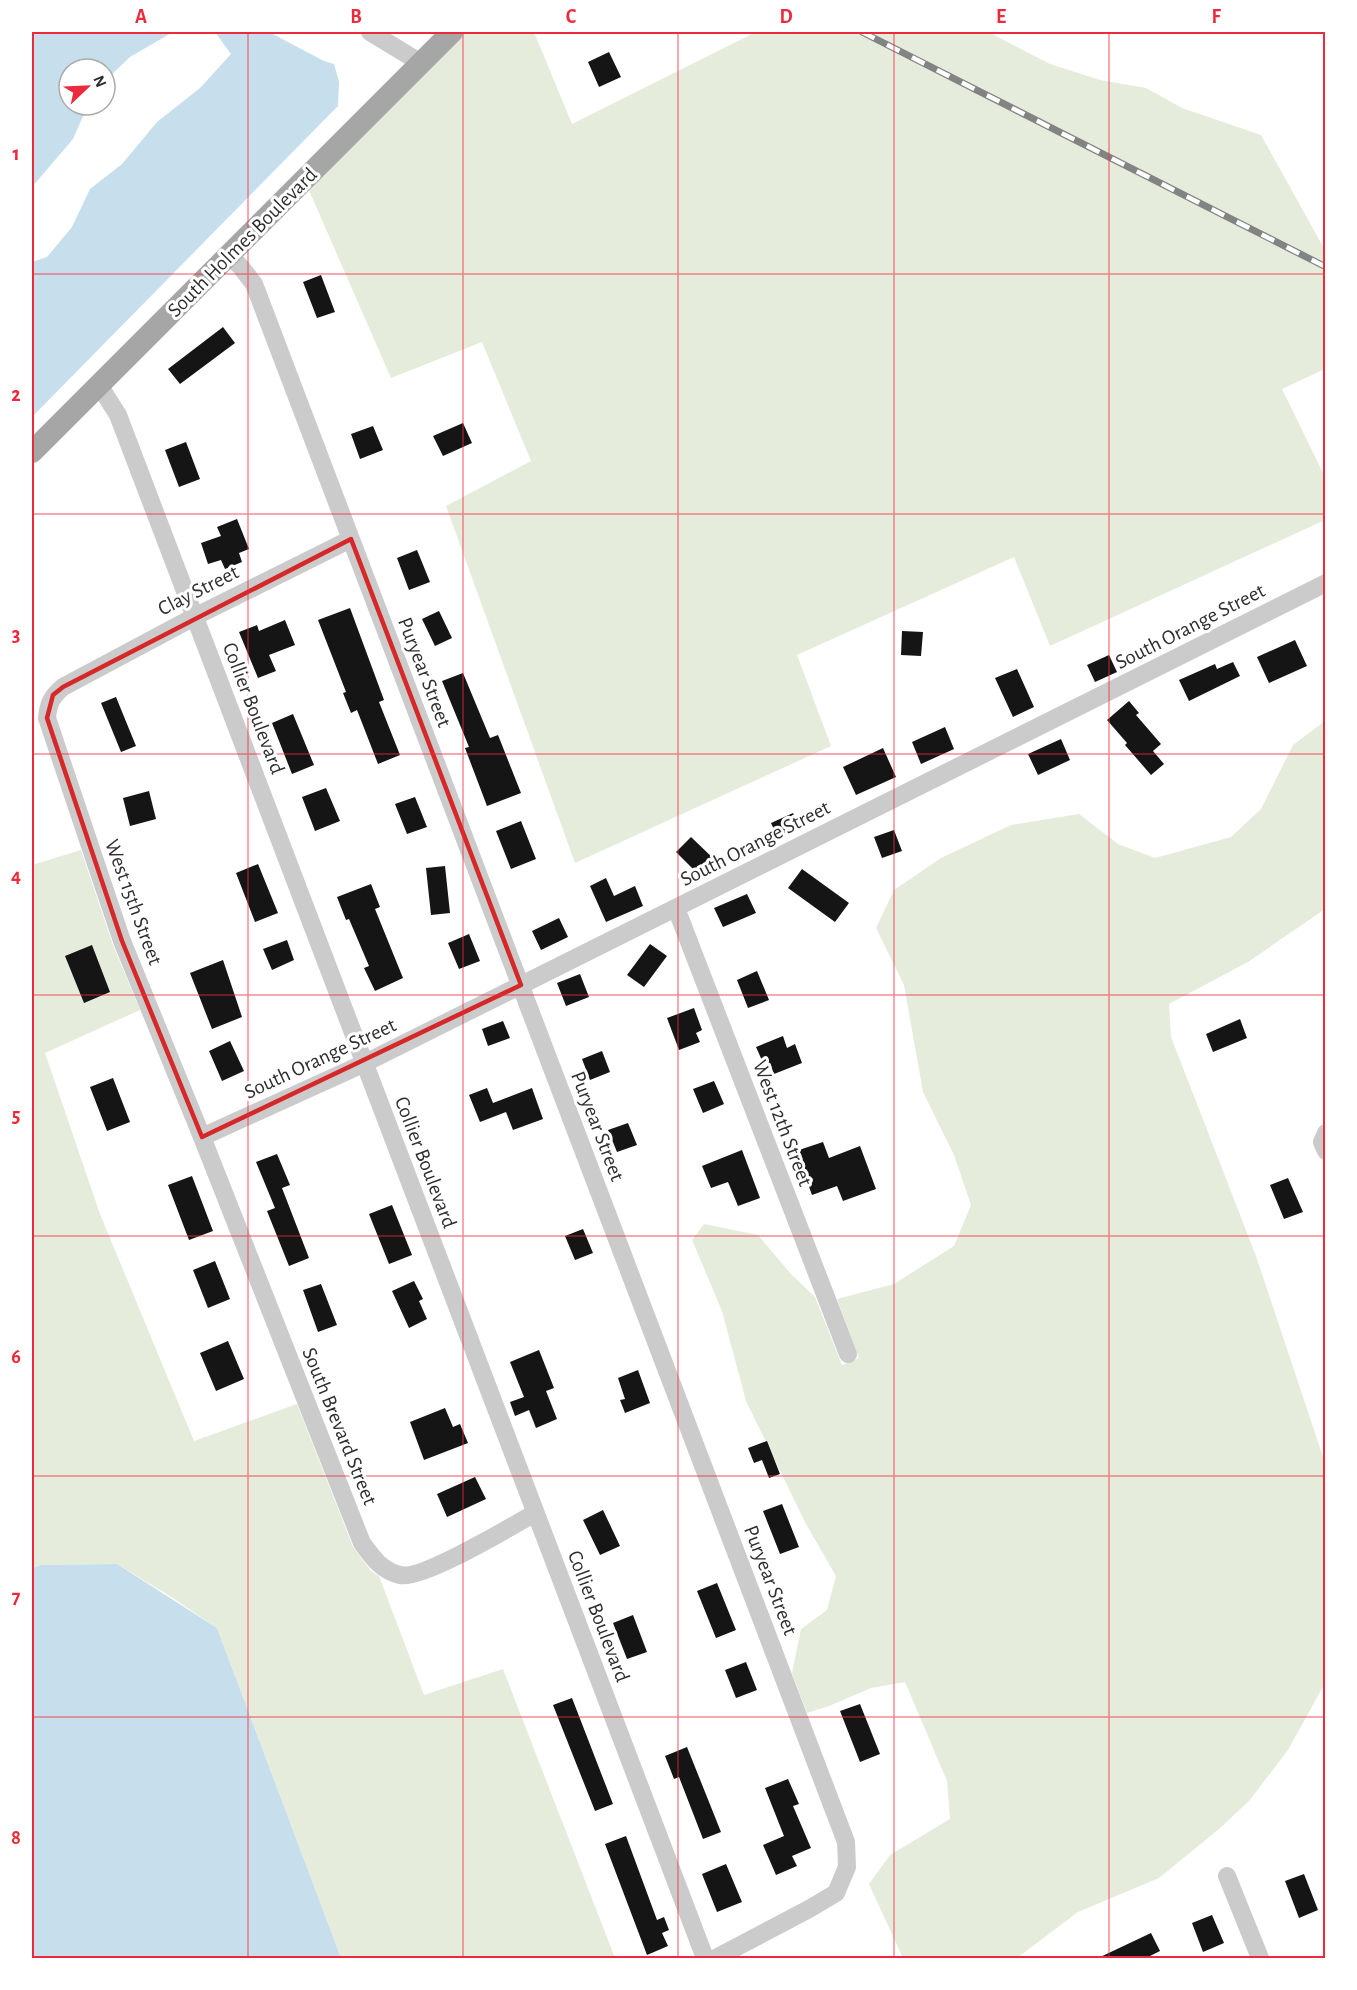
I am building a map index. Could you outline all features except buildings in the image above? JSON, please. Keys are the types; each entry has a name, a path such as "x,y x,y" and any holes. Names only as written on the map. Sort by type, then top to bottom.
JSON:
{"main road":[{"name":"South Holmes Boulevard","path":"32,452 452,32"}],"street":[{"path":"370,32 421,63"},
{"name":"Puryear Street","path":"229,255 242,267 254,284 846,1842 848,1867 836,1893 716,1959"},
{"name":"Collier Boulevard","path":"99,385 118,415 196,616 705,1959"},
{"name":"Clay Street","path":"67,685 196,616 351,539"},
{"name":"South Orange Street","path":"202,1137 364,1064 1326,583"},
{"name":"West 15th Street","path":"67,685 54,695 48,707 47,718 50,729 122,941 202,1137"},
{"name":"West 12th Street","path":"676,908 848,1354"},
{"name":"South Brevard Street","path":"202,1137 362,1543 379,1566 402,1576 436,1567 535,1514"},
{"path":"1227,1875 1260,1959"}],"highlighted area":[{"path":"351,539 521,985 202,1137 122,941 47,718 53,695 63,687"}],"green space":[{"path":"464,32 534,32 572,124 756,32 988,32 1050,64 1100,80 1146,88 1182,108 1261,135 1325,250 1325,369 1282,389 1325,477 1325,520 1050,646 1014,557 797,655 831,746 575,863 446,506 531,461 482,342 391,378 308,188"},
{"path":"1325,721 1325,909 1248,962 1169,1004 1171,1037 1256,1256 1325,1463 1325,1683 1288,1750 1249,1801 1159,1878 1078,1912 1017,1958 903,1958 869,1884 890,1855 950,1819 947,1781 905,1682 871,1688 807,1713 792,1673 801,1629 827,1610 836,1576 806,1524 746,1401 722,1311 692,1240 704,1224 758,1235 791,1274 815,1297 842,1365 859,1358 837,1299 894,1284 954,1246 971,1205 954,1155 923,1092 904,985 876,928 894,890 941,858 1011,825 1079,814 1118,844 1155,858 1231,837 1261,809 1293,745"},
{"path":"81,850 113,945 140,1010 45,1053 100,1214 194,1441 297,1404 353,1547 371,1571 379,1576 424,1695 503,1669 615,1958 341,1958 217,1628 117,1564 41,1565 32,1568 32,865"}],"water":[{"path":"32,32 173,32 130,57 117,69 117,57 57,57 57,117 83,117 73,139 32,187"},
{"path":"215,32 269,32 334,64 339,82 338,106 32,417 32,262 47,257 72,227 90,189 122,164 157,122 200,88 231,54"},
{"path":"117,1564 217,1628 341,1958 32,1958 32,1568 41,1565"}],"railway":[{"path":"862,32 1326,267"}]}
